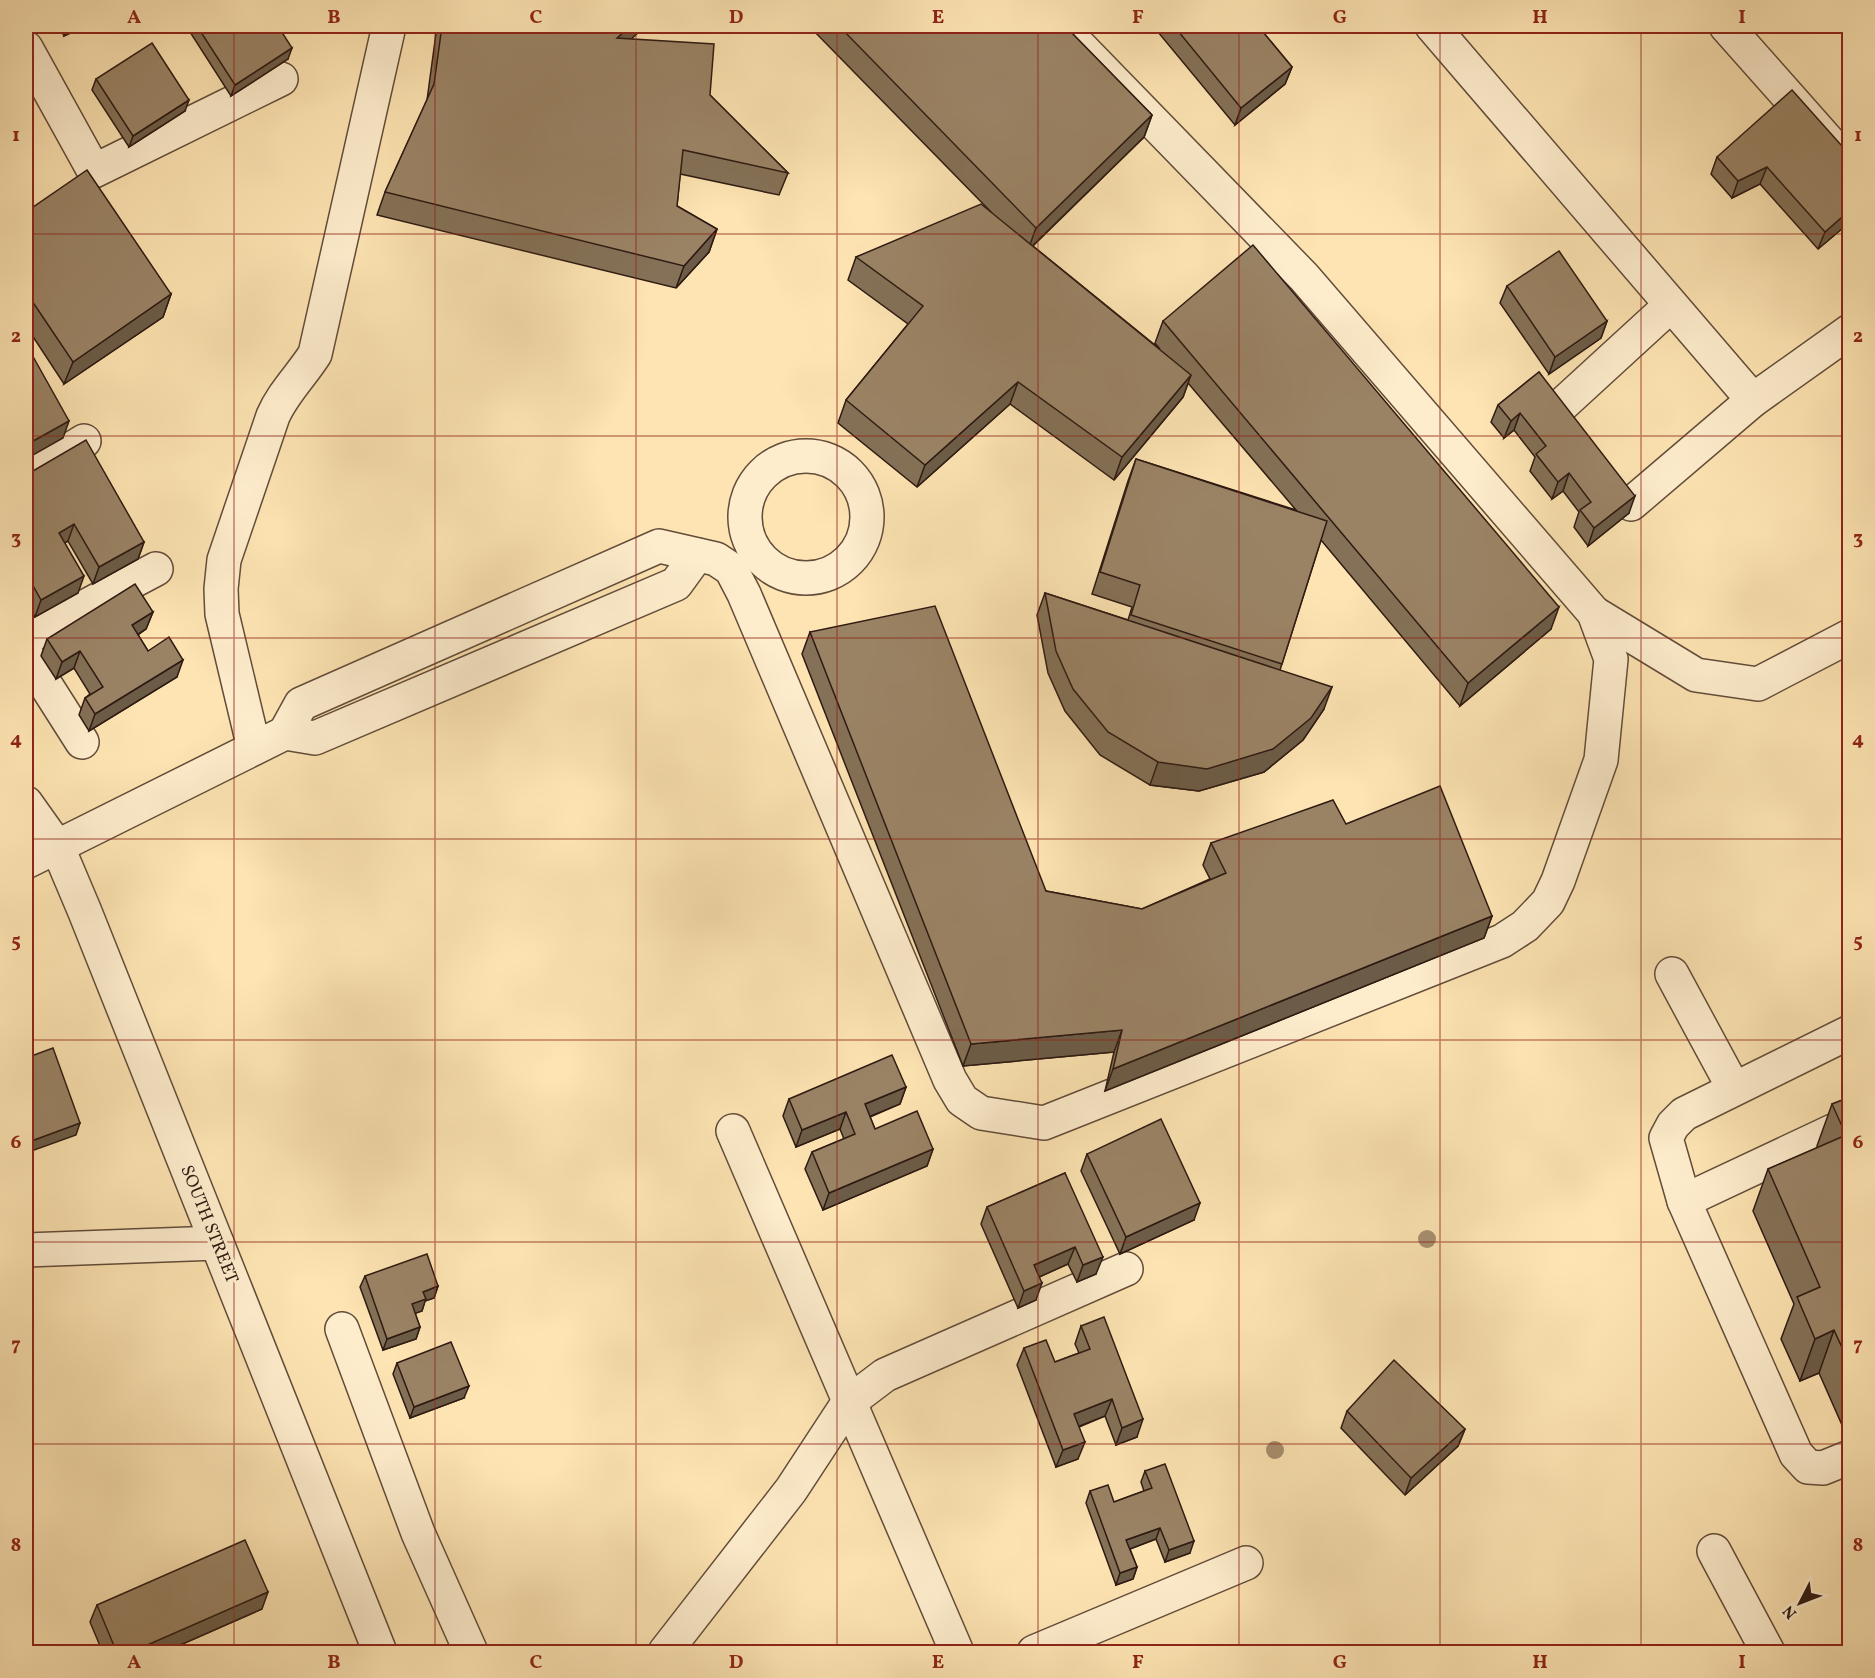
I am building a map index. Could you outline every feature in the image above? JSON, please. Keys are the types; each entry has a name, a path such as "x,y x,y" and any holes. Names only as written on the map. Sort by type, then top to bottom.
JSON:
{"street":[{"path":"254,748 222,614 225,560 273,416 282,396 301,377 315,354 389,26"},
{"path":"1060,26 1304,277 1594,613 1696,675 1758,684 1850,636"},
{"path":"1432,26 1753,400"},
{"path":"1726,26 1850,166"},
{"path":"26,48 94,171 281,79"},
{"path":"1563,404 1671,305"},
{"path":"1631,504 1753,400 1850,331"},
{"path":"26,477 84,441"},
{"path":"26,862 285,733 301,704 658,546 716,559 730,569 737,582 950,1080 962,1100 981,1113 1044,1123 1491,946 1525,926 1548,902 1558,881 1600,760 1611,660 1594,613"},
{"path":"737,582 764,562"},
{"path":"26,638 156,569"},
{"path":"26,654 82,742"},
{"name":"SOUTH STREET","path":"26,803 58,848 380,1653"},
{"path":"1672,974 1733,1088"},
{"path":"1850,1032 1684,1114 1673,1125 1666,1138 1684,1201 1796,1454 1808,1467 1823,1468 1850,1457"},
{"path":"1684,1201 1850,1123"},
{"path":"734,1131 848,1403 957,1653"},
{"path":"26,1250 217,1243"},
{"path":"665,1653 790,1490 848,1403 885,1376 1126,1269"},
{"path":"342,1329 418,1533 471,1653"},
{"path":"1714,1551 1768,1653"},
{"path":"1034,1653 1246,1563"}],"building":[{"path":"197,26 278,26 292,48 235,85"},
{"path":"442,26 630,26 617,38 714,44 710,95 788,173 683,150 677,206 717,229 684,266 385,192 434,84"},
{"path":"839,26 1065,26 1152,115 1036,228"},
{"path":"1174,26 1258,26 1292,67 1241,108"},
{"path":"152,43 189,100 133,136 96,79"},
{"path":"1792,90 1850,155 1850,210 1825,232 1767,167 1738,181 1717,157"},
{"path":"87,170 171,294 73,362 26,292 26,212"},
{"path":"981,204 1191,375 1122,457 1018,382 925,465 846,400 923,306 856,257"},
{"path":"1253,245 1559,607 1468,683 1163,321"},
{"path":"1559,251 1607,321 1555,357 1507,286"},
{"path":"26,344 69,421 26,445"},
{"path":"1539,372 1635,496 1594,528 1580,510 1591,502 1569,473 1558,482 1536,454 1546,446 1520,413 1511,421 1498,405"},
{"path":"86,440 144,542 99,567 74,524 59,533 84,576 41,600 26,573 26,475"},
{"path":"1136,459 1327,521 1282,664 1131,615 1140,585 1100,572"},
{"path":"135,584 153,612 132,625 148,651 169,637 183,660 95,714 85,698 103,687 80,651 62,662 47,639"},
{"path":"1045,593 1332,687 1311,718 1273,749 1207,769 1158,762 1108,732 1073,689 1056,651"},
{"path":"935,606 1046,891 1142,909 1226,873 1211,843 1333,800 1346,824 1440,786 1492,916 1113,1069 1122,1030 971,1044 810,632"},
{"path":"53,1048 80,1123 26,1143 26,1058"},
{"path":"892,1055 906,1087 865,1104 875,1129 917,1111 933,1149 829,1193 812,1152 855,1134 846,1112 802,1130 789,1099"},
{"path":"1850,1097 1850,1365 1834,1330 1815,1339 1797,1297 1820,1287 1768,1169 1846,1135 1832,1104"},
{"path":"1161,1119 1200,1203 1126,1237 1087,1154"},
{"path":"1065,1173 1103,1257 1083,1265 1075,1247 1034,1265 1042,1283 1024,1291 987,1207"},
{"path":"427,1254 438,1286 423,1292 426,1299 412,1304 420,1327 387,1339 365,1276"},
{"path":"1104,1317 1143,1419 1122,1428 1112,1399 1074,1414 1085,1442 1063,1450 1024,1348 1046,1340 1055,1362 1090,1349 1081,1326"},
{"path":"451,1342 469,1386 414,1407 397,1363"},
{"path":"1394,1360 1465,1429 1411,1478 1347,1411"},
{"path":"1165,1464 1194,1541 1169,1550 1160,1528 1126,1540 1137,1567 1120,1573 1090,1491 1108,1485 1114,1502 1152,1488 1145,1471"},
{"path":"245,1540 268,1592 129,1653 117,1653 97,1605"}]}
